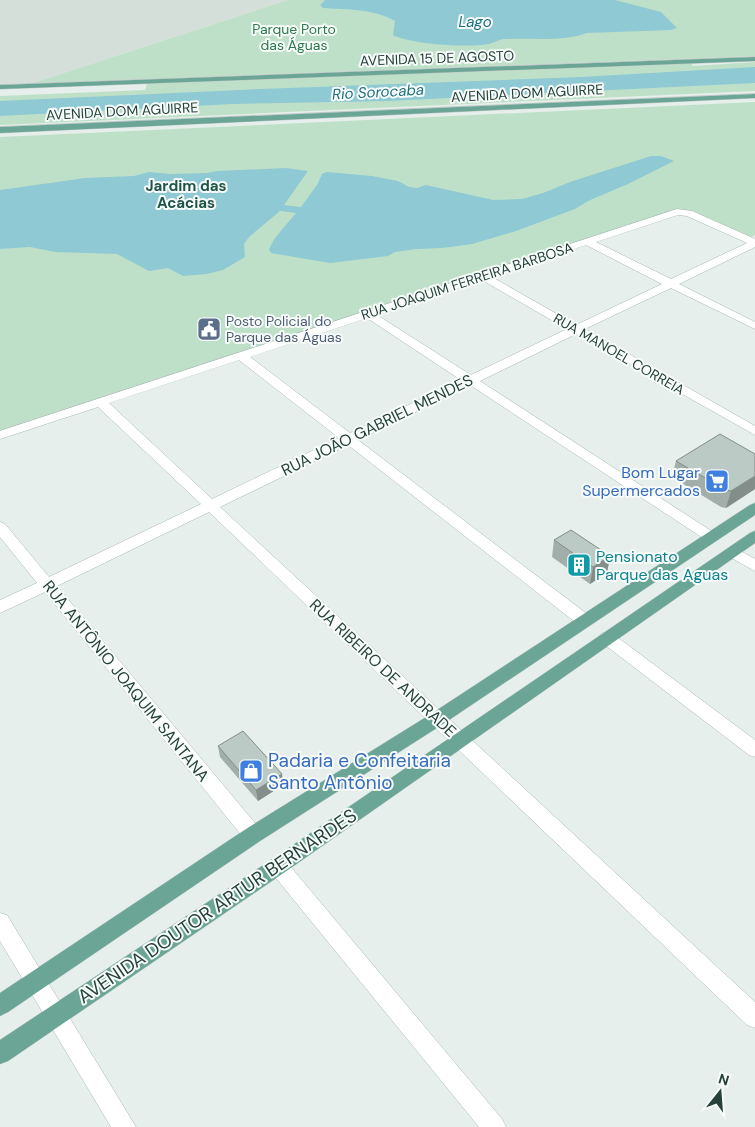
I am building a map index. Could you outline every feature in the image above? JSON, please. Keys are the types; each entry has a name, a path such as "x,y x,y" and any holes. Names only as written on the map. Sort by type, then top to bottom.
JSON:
{"main road":[{"name":"AVENIDA 15 DE AGOSTO","path":"0,87 755,59"},
{"name":"AVENIDA DOM AGUIRRE","path":"0,130 755,96"},
{"name":"AVENIDA DOUTOR ARTUR BERNARDES","path":"0,1005 253,835 437,719 755,508"},
{"name":"AVENIDA DOUTOR ARTUR BERNARDES","path":"0,1053 278,866 755,536"}],"street":[{"name":"RUA JOAQUIM FERREIRA BARBOSA","path":"0,435 677,212 689,213 755,243"},
{"path":"588,242 755,326"},
{"name":"RUA JOÃO GABRIEL MENDES","path":"0,607 755,243"},
{"name":"RUA MANOEL CORREIA","path":"483,276 755,432"},
{"path":"367,313 711,537"},
{"path":"240,355 585,621"},
{"name":"RUA RIBEIRO DE ANDRADE","path":"99,402 755,1017"},
{"name":"RUA ANTÔNIO JOAQUIM SANTANA","path":"0,527 253,835"},
{"path":"733,552 755,566"},
{"path":"607,638 755,750"},
{"path":"278,866 494,1127"},
{"path":"0,922 124,1127"}],"shaded area":[{"path":"0,0 288,0 33,83 0,84"}],"green space":[{"name":"Parque Porto das Águas","path":"288,0 755,0 755,56 33,83"},
{"path":"690,62 693,66 755,62 755,91 0,125 0,96 145,90 147,84"},
{"path":"755,102 755,235 751,237 695,213 677,209 0,430 0,137"}],"water":[{"name":"Lago","path":"325,0 615,0 661,12 677,28 671,30 587,33 557,39 504,39 483,45 471,46 442,45 413,41 393,35 395,21 369,12 323,8 320,5"},
{"name":"Rio Sorocaba","path":"755,67 755,83 388,101 233,104 0,116 0,101 581,77"},
{"path":"651,156 661,156 674,161 588,201 575,209 516,231 472,244 395,252 388,256 330,263 271,253 269,249 275,238 296,213 280,211 249,237 244,244 245,257 223,270 207,274 183,276 168,268 149,271 117,254 55,252 30,247 0,249 0,190 85,178 134,176 149,172 171,174 207,173 286,168 308,171 284,205 301,207 317,185 322,174 327,172 372,176 398,181 409,187 417,188 426,185 493,200 522,199"}],"building":[{"path":"720,434 755,454 755,476 731,491 726,490 676,461"},
{"path":"571,530 610,556 593,567 554,540"},
{"name":"Padaria e Confeitaria Santo Antônio","path":"243,731 282,774 256,790 218,746"}],"place":[{"name":"Posto Policial do Parque das Águas","path":"209,329"},
{"name":"Bom Lugar Supermercados","path":"717,481"},
{"name":"Pensionato Parque das Aguas","path":"579,565"},
{"name":"Padaria e Confeitaria Santo Antônio","path":"251,771"}],"district":[{"name":"Jardim das Acácias","path":"186,194"}]}
